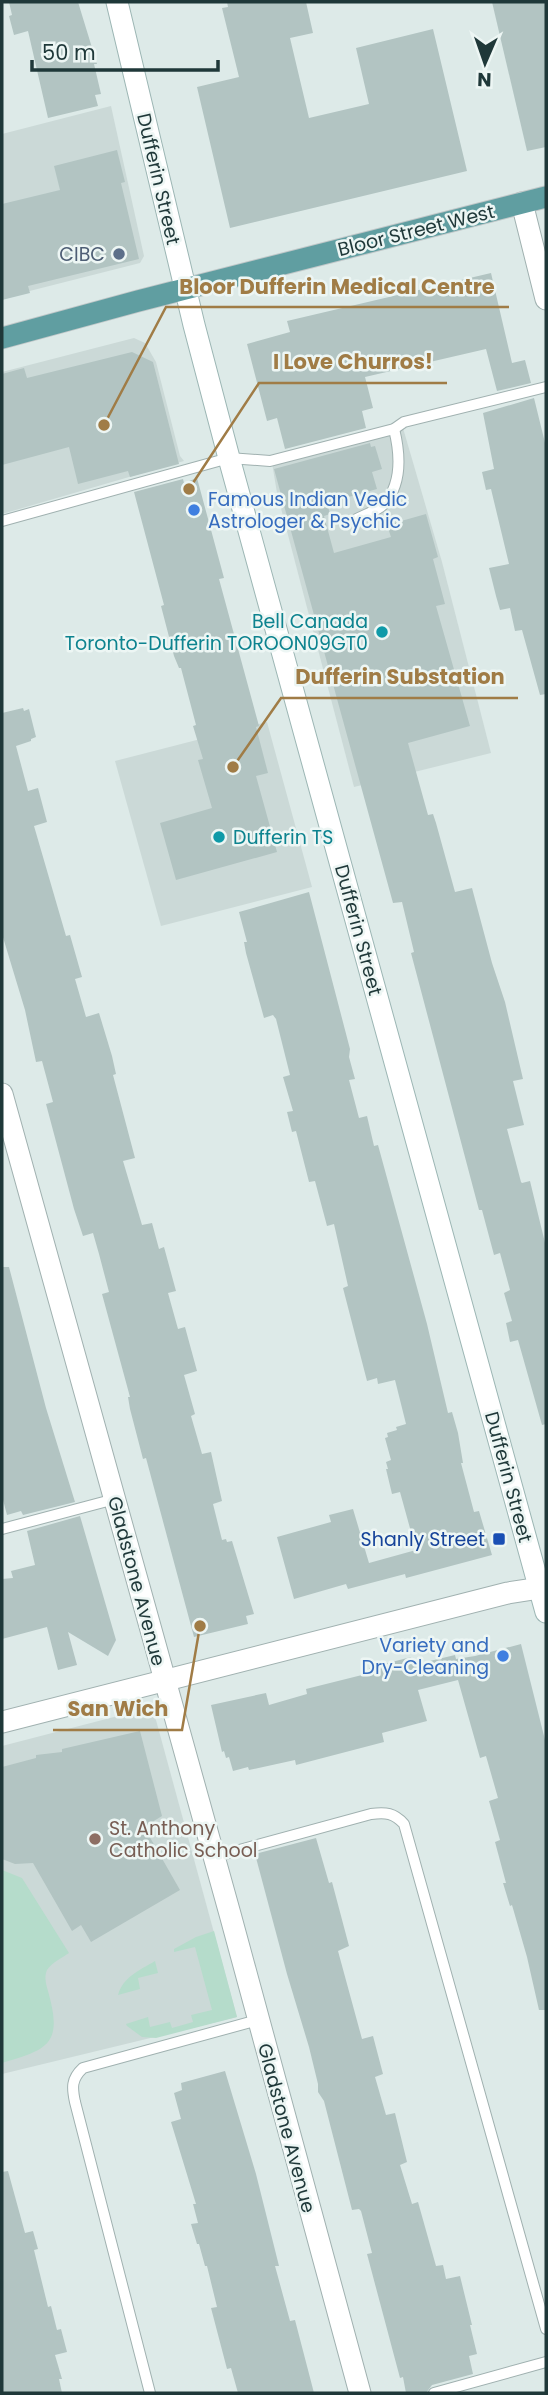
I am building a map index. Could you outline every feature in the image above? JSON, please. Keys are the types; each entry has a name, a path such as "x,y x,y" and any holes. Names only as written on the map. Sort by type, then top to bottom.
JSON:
{"main road":[{"name":"Bloor Street West","path":"2,338 546,197"}],"street":[{"name":"Dufferin Street","path":"117,2 185,289 229,457 546,1612"},
{"path":"522,203 546,299"},
{"name":"Gladstone Avenue","path":"2,1094 360,2393"},
{"path":"2,1722 508,1593 540,1588"}],"lane":[{"path":"2,521 229,457 270,461 394,429 404,422 546,387"},
{"path":"355,520 384,505 393,488 400,467 394,429"},
{"path":"2,1529 115,1499"},
{"path":"214,1857 371,1814 385,1812 396,1815 404,1824 546,2329"},
{"path":"150,2393 72,2082 83,2068 258,2021"},
{"path":"434,2393 546,2362"}],"shaded area":[{"path":"111,106 144,256 140,263 2,298 2,134"},
{"path":"134,338 145,343 156,362 180,456 184,461 2,514 2,372"},
{"path":"403,428 442,562 491,753 354,787 277,493 272,463"},
{"path":"267,722 312,887 161,926 115,761"},
{"name":"St. Anthony Catholic School","path":"141,1710 148,1711 156,1720 237,2017 2,2074 2,1746"}],"green space":[{"path":"2,1870 22,1878 69,1953 46,1973 54,2023 48,2042 31,2053 2,2063"},
{"path":"214,1931 237,2017 156,2038 142,2037 127,2026 126,2024 148,2017 150,2027 170,2022 172,2028 193,2022 191,2015 212,2010 195,1947 174,1952 174,1949"},
{"path":"155,1961 158,1973 138,1978 140,1989 118,1995 128,1979"}],"building":[{"path":"9,2 78,2 97,64 94,64 101,94 95,95 98,106 48,118 28,31 14,35"},
{"path":"227,2 306,2 313,33 290,38 309,118 369,104 356,48 433,29 467,171 230,228 197,87 239,77 222,8 228,7"},
{"path":"492,2 546,2 546,147 527,151"},
{"path":"117,150 125,182 121,183 139,259 28,286 30,293 2,300 2,204 60,190 54,166"},
{"path":"491,273 512,363 525,360 531,383 497,391 486,349 365,377 373,408 362,411 366,428 285,449 277,418 267,421 247,344 290,332 287,321"},
{"path":"132,352 153,362 179,464 130,477 128,471 78,484 69,447 2,465 2,374 24,368 27,378"},
{"path":"534,398 546,447 546,694 540,695 522,630 515,631 510,608 500,610 496,596 489,568 509,564 491,489 486,490 482,472 494,469 483,413"},
{"path":"370,443 371,447 375,446 382,469 372,472 377,489 327,503 330,514 324,516 334,553 391,537 387,525 426,514 438,557 433,559 445,604 436,606 470,726 408,743 428,815 433,814 436,823 455,892 472,888 505,1002 523,1079 513,1081 524,1125 507,1129 521,1182 530,1181 546,1247 546,1424 542,1425 518,1340 510,1342 506,1323 512,1321 504,1293 510,1290 500,1253 494,1255 482,1210 479,1210 411,953 414,952 402,902 393,903 274,469"},
{"path":"197,478 224,578 219,579 259,726 256,727 268,773 256,776 277,852 176,880 160,823 212,808 198,760 203,759 193,726 196,725 181,668 174,656 161,606 164,605 134,492"},
{"path":"23,708 24,711 29,709 36,737 16,746 28,791 38,788 47,822 34,826 66,936 70,935 82,977 75,979 86,1017 99,1013 112,1056 116,1074 113,1075 135,1158 123,1161 142,1225 152,1223 159,1249 164,1247 176,1291 168,1293 178,1329 185,1327 197,1371 184,1375 195,1414 191,1416 202,1454 211,1452 222,1501 213,1504 222,1540 232,1541 254,1614 246,1616 248,1624 194,1637 146,1458 143,1459 130,1409 130,1397 102,1294 109,1292 99,1254 93,1233 83,1236 74,1209 46,1104 53,1102 42,1061 36,1062 25,1010 2,934 2,713"},
{"path":"309,892 350,1049 349,1057 355,1079 349,1080 359,1118 367,1116 374,1146 378,1145 427,1324 448,1413 452,1412 458,1433 461,1463 474,1512 479,1511 492,1555 406,1578 405,1574 348,1589 346,1584 294,1599 277,1537 331,1522 329,1515 353,1509 369,1563 416,1550 400,1492 392,1494 386,1469 386,1462 391,1460 385,1438 388,1437 387,1433 406,1424 395,1380 378,1384 377,1378 367,1381 343,1288 348,1286 334,1224 327,1226 315,1181 309,1182 296,1131 292,1132 287,1112 293,1111 283,1077 290,1075 276,1019 273,1015 264,1018 246,953 244,942 247,942 239,912"},
{"path":"2,1267 9,1267 46,1408 75,1502 23,1515 21,1511 7,1515 2,1496"},
{"path":"80,1516 116,1640 108,1656 68,1632 77,1665 58,1670 47,1627 2,1639 2,1579 13,1578 11,1571 35,1565 27,1531"},
{"path":"521,1644 546,1744 546,2010 539,2010 527,1957 503,1883 506,1883 495,1842 500,1840 489,1801 498,1798 486,1756 480,1758 458,1680 418,1690 427,1721 382,1733 384,1742 296,1765 295,1760 249,1770 248,1767 233,1771 229,1757 226,1758 224,1751 222,1752 211,1705 266,1693 269,1705 307,1694 306,1689 370,1673 369,1668 411,1657 413,1665 455,1655 456,1659 475,1656"},
{"path":"140,1731 162,1816 144,1827 180,1890 91,1942 81,1925 72,1931 33,1863 15,1864 2,1859 2,1767 36,1758 36,1755 62,1752 62,1749"},
{"path":"316,1838 329,1883 332,1882 349,1946 338,1951 362,2039 373,2036 383,2074 375,2077 386,2115 395,2113 407,2162 400,2165 412,2204 418,2202 436,2266 443,2265 446,2279 460,2276 472,2325 477,2354 469,2356 473,2374 432,2385 426,2393 406,2393 403,2377 400,2378 367,2254 372,2253 361,2211 352,2210 255,1854"},
{"path":"225,2071 256,2174 279,2266 275,2266 290,2321 295,2320 314,2393 238,2393 231,2368 227,2369 211,2308 217,2307 207,2266 191,2224 198,2223 193,2204 196,2204 171,2122 181,2119 174,2093 182,2090 181,2083"},
{"path":"8,2171 25,2233 33,2231 38,2249 34,2250 48,2307 51,2306 57,2330 61,2329 67,2352 55,2355 62,2379 59,2379 62,2393 2,2393 2,2172"}],"place":[{"name":"CIBC","path":"119,254"},
{"name":"Bloor Dufferin Medical Centre","path":"104,425"},
{"name":"I Love Churros!","path":"189,489"},
{"name":"Famous Indian Vedic Astrologer & Psychic","path":"194,510"},
{"name":"Bell Canada Toronto-Dufferin TOROON09GT0","path":"382,632"},
{"name":"Dufferin Substation","path":"233,767"},
{"name":"Dufferin TS","path":"219,837"},
{"name":"Shanly Street","path":"499,1539"},
{"name":"San Wich","path":"200,1626"},
{"name":"Variety and Dry-Cleaning","path":"503,1656"},
{"name":"St. Anthony Catholic School","path":"95,1839"}]}
